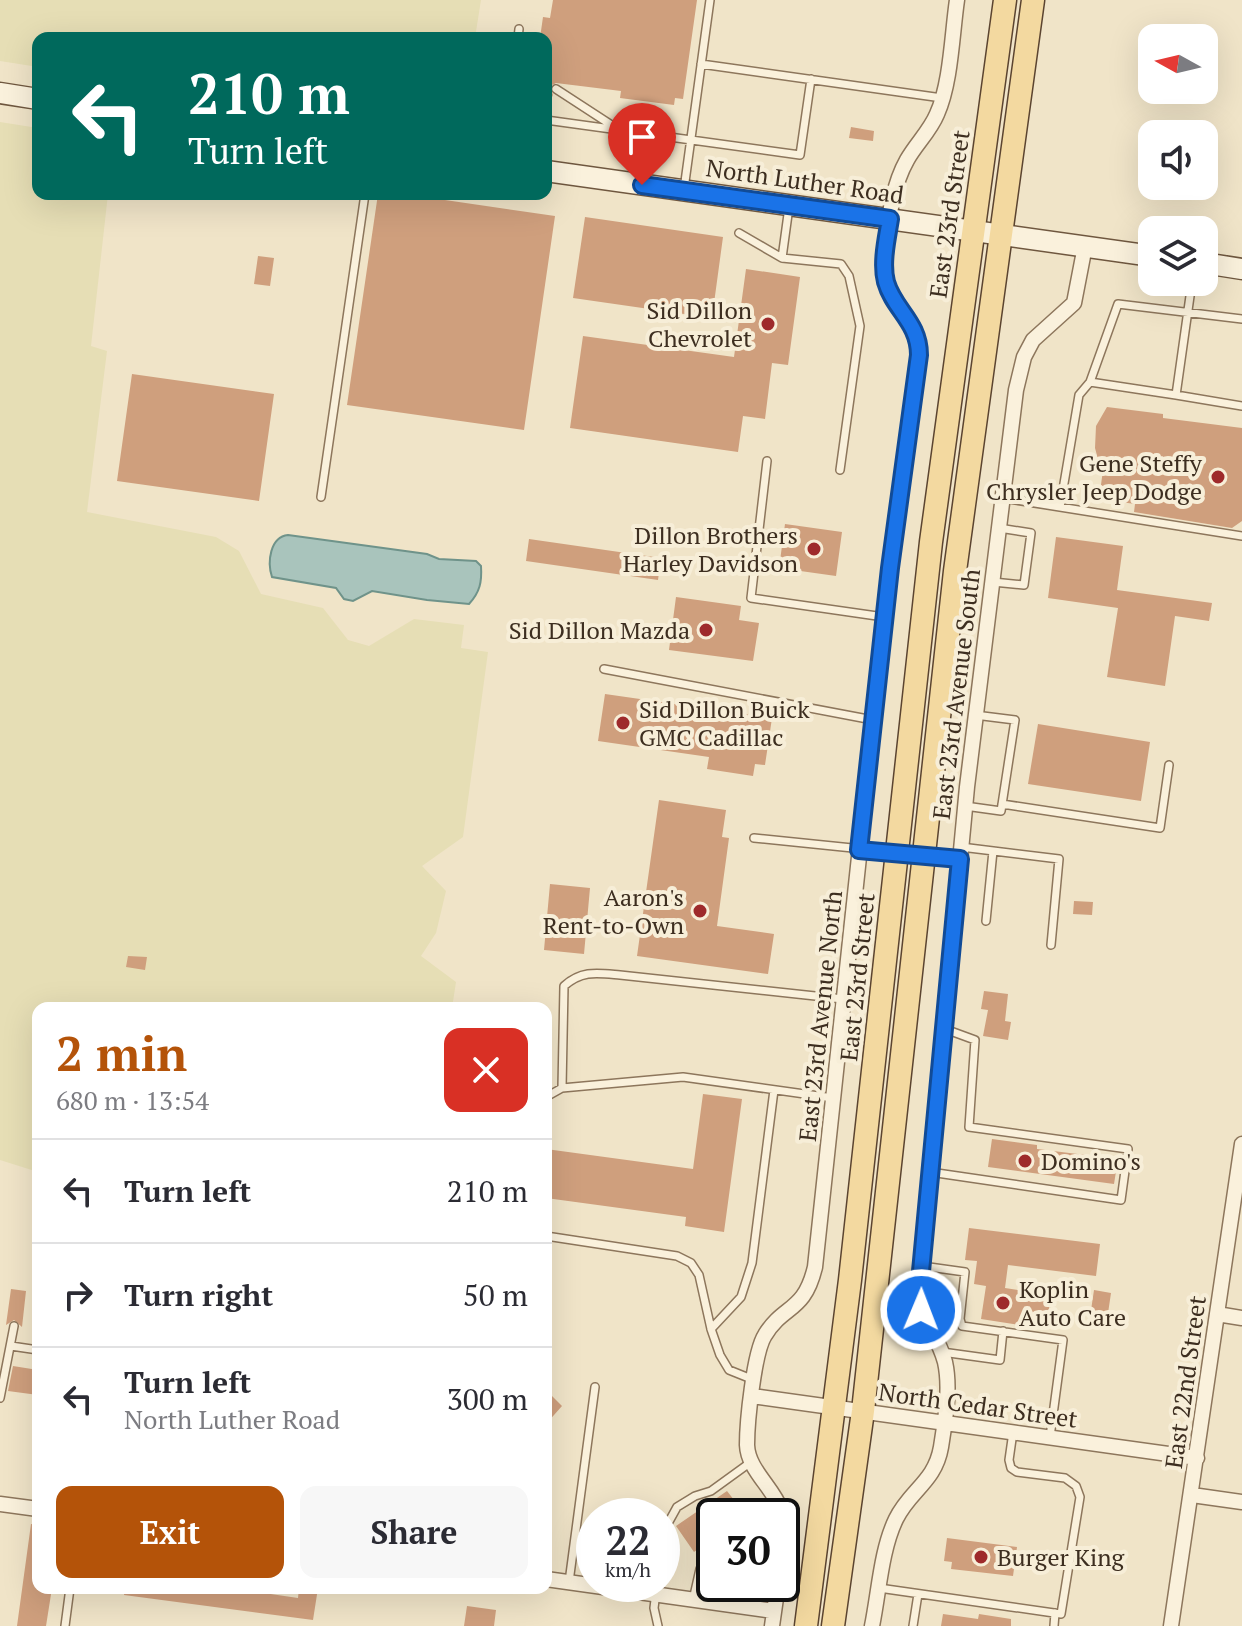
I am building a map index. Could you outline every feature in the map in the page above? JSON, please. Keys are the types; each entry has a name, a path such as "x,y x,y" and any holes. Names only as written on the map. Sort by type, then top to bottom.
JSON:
{"main road":[{"name":"East 23rd Street","path":"806,1626 835,1407 927,571 1005,0"},
{"path":"833,1626 863,1411 954,585 1033,0"}],"street":[{"name":"East 23rd Avenue North","path":"751,1462 747,1441 762,1339 803,1298 812,1280 884,617 919,355 918,336 886,282 890,219 902,169 935,118 942,98 957,0"},
{"path":"0,93 32,98"},
{"name":"North Luther Road","path":"552,172 1138,254"},
{"name":"East 23rd Avenue South","path":"872,1626 891,1531 900,1512 933,1474 944,1422 947,1378 940,1351 921,1310 922,1266 965,806 1016,390 1024,357 1033,340 1074,303 1085,246"},
{"path":"1218,265 1242,269"},
{"name":"East 22nd Street","path":"1171,1626 1242,1144"},
{"path":"1217,1314 1242,1318"},
{"name":"North Cedar Street","path":"752,1396 1197,1458"},
{"path":"751,1462 774,1498"},
{"path":"1192,1495 1242,1502"},
{"path":"0,1504 32,1508"},
{"path":"552,1580 576,1583"},
{"path":"680,1596 773,1619"}],"lane":[{"path":"684,191 710,0"},
{"path":"701,64 942,98"},
{"path":"552,121 800,155 811,79"},
{"path":"556,89 621,131"},
{"path":"321,497 364,200"},
{"path":"782,258 789,205"},
{"path":"739,233 782,258 841,264 849,276 860,326 840,470"},
{"path":"1176,395 1190,296"},
{"path":"1060,507 1079,395 1090,382 1118,304 1242,319"},
{"path":"1090,382 1242,406"},
{"path":"767,461 751,598 884,617"},
{"path":"1002,498 1242,536"},
{"path":"991,581 1024,585 1031,533 998,528"},
{"path":"604,669 873,720"},
{"path":"965,806 1001,811 1015,720 975,715"},
{"path":"1002,804 1160,828 1169,765"},
{"path":"754,838 923,856 993,851 1059,859 1051,945"},
{"path":"986,921 993,851"},
{"path":"562,1088 564,986 576,975 592,972 843,999"},
{"path":"930,1172 1121,1200 1128,1149 969,1127 975,1040 945,1029"},
{"path":"552,1094 562,1088 683,1077 833,1098"},
{"path":"711,1329 741,1297 752,1263 774,1090"},
{"path":"552,1237 677,1256 691,1263 699,1275 720,1355 729,1370 754,1380"},
{"path":"922,1266 965,1272 962,1326 1063,1340 1050,1437"},
{"path":"0,1398 14,1326"},
{"path":"940,1351 1000,1360 1003,1331"},
{"path":"11,1346 32,1349"},
{"path":"569,1582 595,1387"},
{"path":"879,1588 1061,1614 1080,1497 1076,1486 1065,1478 1017,1472 1011,1468 1009,1460 1013,1432"},
{"path":"680,1505 711,1491 751,1462"},
{"path":"693,1600 696,1587"},
{"path":"65,1626 69,1594"},
{"path":"913,1626 918,1594"},
{"path":"655,1602 658,1626"},
{"path":"1054,1626 1055,1613"}],"shaded area":[{"path":"0,0 481,0 476,32 32,32 32,66 0,61"},
{"path":"0,122 32,127 32,200 107,200 91,346 107,351 87,512 216,537 239,551 261,594 323,608 348,640 369,646 414,619 464,625 461,648 488,652 463,837 422,866 446,891 436,933 421,956 456,982 453,1002 32,1002 32,1170 0,1160"}],"water":[{"path":"288,535 427,554 439,559 476,561 481,566 480,586 469,604 372,591 353,601 344,599 336,588 272,577 271,551 277,540"}],"building":[{"path":"553,0 697,0 683,99 675,98 674,105 620,98 621,91 552,85 552,32 541,32 543,17 550,18"},
{"path":"851,127 874,131 873,141 849,138"},
{"path":"377,200 445,200 555,216 524,430 347,405"},
{"path":"585,217 723,237 712,318 573,298"},
{"path":"258,256 274,258 270,286 254,284"},
{"path":"746,269 800,277 788,365 772,363 765,419 743,416 738,452 570,428 583,336 734,357"},
{"path":"132,374 274,394 259,501 117,481"},
{"path":"1107,407 1242,428 1242,521 1232,528 1134,512 1135,504 1099,499 1104,463 1099,463 1095,448 1096,426"},
{"path":"785,524 842,532 836,576 779,568"},
{"path":"1056,537 1123,546 1117,590 1212,603 1209,621 1175,616 1165,686 1107,677 1118,608 1048,598"},
{"path":"529,539 661,558 658,580 526,561"},
{"path":"676,597 741,606 739,620 759,623 753,661 669,650"},
{"path":"605,694 772,718 765,765 755,764 753,776 707,769 709,757 598,741"},
{"path":"1038,724 1150,742 1141,801 1028,784"},
{"path":"659,800 726,810 722,837 729,838 717,926 774,934 768,974 637,956"},
{"path":"550,884 590,888 584,954 544,950"},
{"path":"1074,901 1093,902 1092,915 1073,914"},
{"path":"128,956 147,957 145,970 126,967"},
{"path":"984,991 1008,994 1005,1021 1011,1022 1008,1040 983,1036 988,1010 981,1009"},
{"path":"703,1094 742,1099 724,1232 685,1226 686,1217 552,1199 552,1150 693,1169"},
{"path":"992,1139 1037,1145 1037,1149 1118,1159 1114,1184 988,1167"},
{"path":"969,1228 1100,1244 1096,1276 1008,1265 1005,1288 1051,1295 1046,1329 981,1319 986,1286 974,1284 977,1261 965,1260"},
{"path":"11,1289 26,1291 22,1327 14,1320 6,1325"},
{"path":"1094,1290 1111,1293 1107,1320 1090,1317"},
{"path":"13,1366 32,1369 32,1394 8,1391"},
{"path":"552,1396 562,1406 552,1417"},
{"path":"727,1491 732,1498 717,1498"},
{"path":"696,1512 694,1552 680,1532 680,1523"},
{"path":"31,1524 32,1594 51,1594 46,1626 17,1626"},
{"path":"947,1538 1017,1547 1013,1576 951,1569 952,1562 944,1561"},
{"path":"271,1594 298,1598 298,1594 317,1594 313,1620 124,1595"},
{"path":"467,1606 496,1610 494,1626 464,1626"},
{"path":"943,1614 978,1619 979,1614 1011,1619 1011,1626 941,1626"}],"place":[{"name":"Sid Dillon Chevrolet","path":"768,324"},
{"name":"Gene Steffy Chrysler Jeep Dodge","path":"1218,477"},
{"name":"Dillon Brothers Harley Davidson","path":"814,549"},
{"name":"Sid Dillon Mazda","path":"706,630"},
{"name":"Sid Dillon Buick GMC Cadillac","path":"623,723"},
{"name":"Aaron's Rent-to-Own","path":"700,911"},
{"name":"Domino's","path":"1025,1161"},
{"name":"Koplin Auto Care","path":"1003,1303"},
{"name":"Burger King","path":"981,1557"}],"route":[{"path":"642,185 890,219 886,282 918,336 919,355 890,568 859,850 960,859 920,1282 921,1310"}]}
